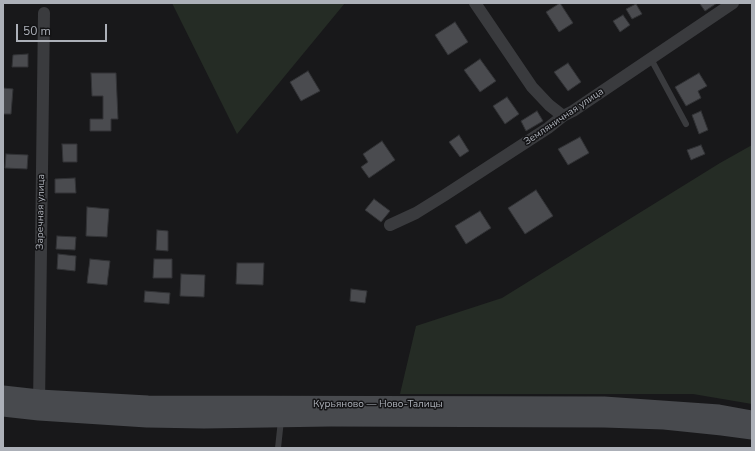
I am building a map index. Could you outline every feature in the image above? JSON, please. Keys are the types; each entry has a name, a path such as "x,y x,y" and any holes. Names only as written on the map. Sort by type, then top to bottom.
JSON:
{"main road":[{"name":"Курьяново — Ново-Талицы","path":"3,394 39,405 147,419 604,419 671,422 752,431"},
{"name":"Курьяново — Ново-Талицы","path":"3,408 39,405 148,404 604,405 719,413 752,418"}],"street":[{"path":"475,3 532,87 549,105 563,116"},
{"name":"Земляничная улица","path":"390,225 416,213 440,198 548,128 563,116 573,111 733,3"},
{"name":"Заречная улица","path":"39,405 44,13"}],"lane":[{"path":"651,59 686,124"},
{"path":"278,448 281,419"}],"shaded area":[{"path":"172,3 345,3 237,134"},
{"path":"752,145 752,404 693,394 400,394 416,326 502,298 720,163"}],"building":[{"path":"560,3 573,23 559,32 546,12"},
{"path":"717,3 705,11 700,4"},
{"path":"636,4 642,14 632,19 626,9"},
{"path":"623,15 630,25 620,32 613,21"},
{"path":"455,22 468,42 448,55 435,35"},
{"path":"28,54 28,67 12,67 13,55"},
{"path":"480,59 496,81 480,92 464,70"},
{"path":"568,63 581,82 568,91 554,72"},
{"path":"308,71 320,91 301,101 290,82"},
{"path":"91,73 116,73 118,119 111,119 111,131 90,131 90,119 103,119 103,96 92,96"},
{"path":"699,73 707,86 698,91 701,98 686,106 675,87"},
{"path":"3,88 13,89 11,114 3,114"},
{"path":"507,97 519,114 505,124 493,106"},
{"path":"537,111 543,121 526,131 521,121"},
{"path":"701,111 708,130 699,134 692,115"},
{"path":"459,135 469,151 460,157 449,142"},
{"path":"580,137 589,153 568,165 558,149"},
{"path":"382,141 395,160 369,178 361,167 368,162 363,154"},
{"path":"62,144 77,144 77,162 63,162"},
{"path":"701,145 705,154 691,160 687,150"},
{"path":"6,154 28,155 27,169 5,168"},
{"path":"75,178 76,193 55,193 55,179"},
{"path":"536,190 553,216 525,234 508,208"},
{"path":"374,199 390,211 381,222 365,210"},
{"path":"87,207 109,209 107,237 86,236"},
{"path":"480,211 491,228 466,244 455,226"},
{"path":"157,230 168,231 168,251 156,250"},
{"path":"57,236 76,237 75,250 56,249"},
{"path":"58,254 76,256 75,271 57,269"},
{"path":"90,259 110,261 107,285 87,283"},
{"path":"154,259 172,259 172,278 153,278"},
{"path":"237,263 264,263 263,285 236,284"},
{"path":"181,274 205,275 204,297 180,296"},
{"path":"351,289 367,291 365,303 350,301"},
{"path":"145,291 170,293 169,304 144,302"}]}
